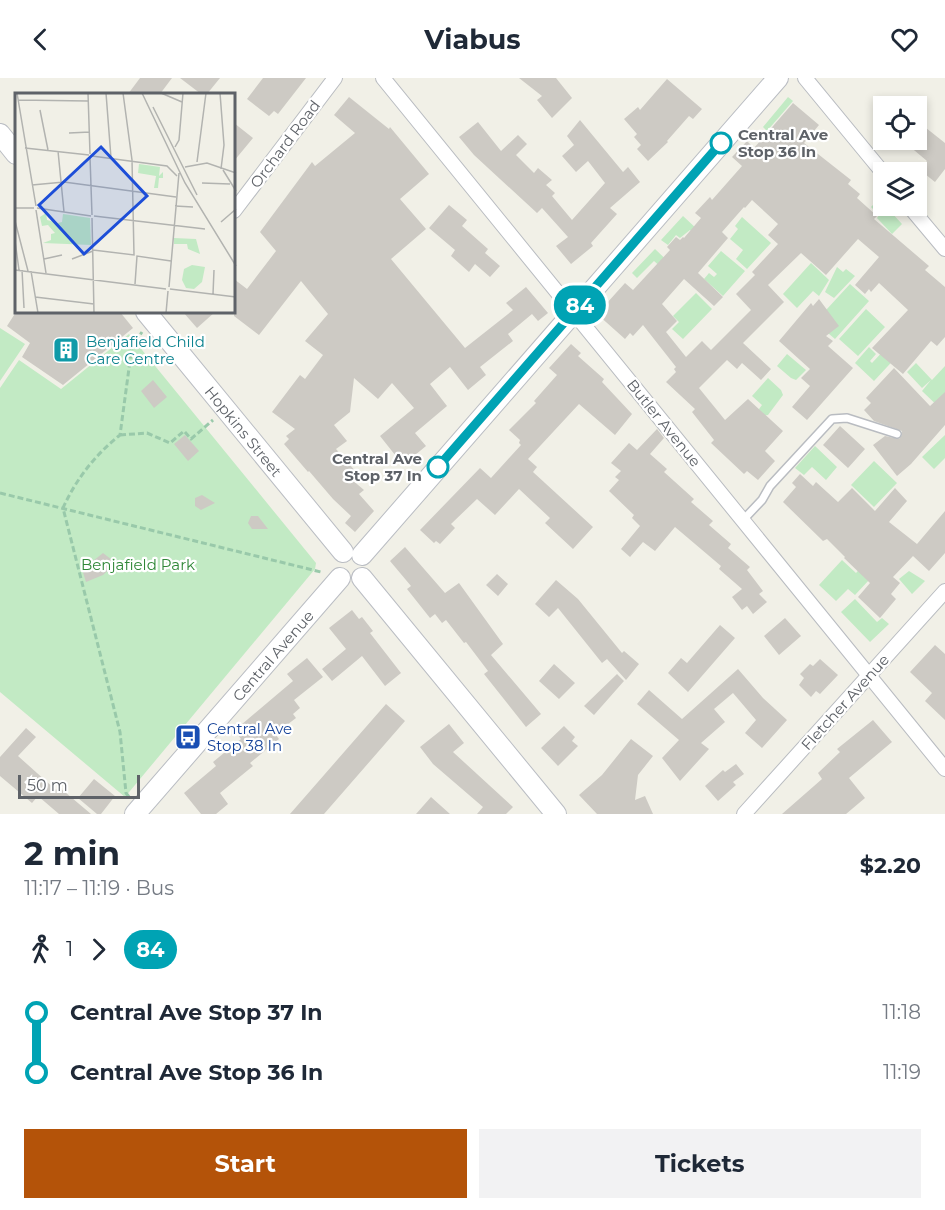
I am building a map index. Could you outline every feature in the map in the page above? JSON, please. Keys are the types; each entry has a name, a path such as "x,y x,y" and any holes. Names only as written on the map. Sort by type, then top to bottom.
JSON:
{"street":[{"name":"Orchard Road","path":"236,208 335,78"},
{"name":"Butler Avenue","path":"383,78 945,769"},
{"path":"362,555 778,78"},
{"path":"785,78 797,78"},
{"path":"805,78 874,162"},
{"path":"0,134 15,153"},
{"path":"917,216 945,249"},
{"path":"936,238 945,226"},
{"name":"Hopkins Street","path":"151,314 226,410 339,566"},
{"path":"353,550 362,555 367,567 362,578 353,582 339,566 353,550"},
{"name":"Central Avenue","path":"137,812 339,566"},
{"path":"362,578 556,814"},
{"name":"Fletcher Avenue","path":"744,814 945,591"}],"lane":[{"path":"742,520 832,419 847,418 897,434"}],"path":[{"path":"120,435 132,346 151,314"},
{"path":"137,812 126,794 120,732 63,508 71,489 102,449 120,435 147,433 170,443 184,431 191,439 226,410"},
{"path":"0,492 320,573 339,566"}],"green space":[{"path":"788,97 793,101 767,131 763,127"},
{"path":"683,216 698,230 695,234 690,230 680,238 676,235 668,245 661,240"},
{"path":"878,216 895,216 902,224 892,234 877,218"},
{"path":"742,217 771,243 747,269 736,259 743,250 730,239 738,229 735,226"},
{"path":"655,249 677,270 671,276 654,261 637,278 632,273"},
{"path":"721,251 745,271 723,296 704,279 709,273 714,277 717,274 708,266"},
{"path":"811,263 829,280 819,296 813,291 797,308 783,294"},
{"path":"837,267 843,272 846,269 855,276 834,298 825,292"},
{"path":"850,284 869,301 835,339 815,322"},
{"path":"696,293 712,309 683,339 672,329 679,322 673,316"},
{"path":"866,309 885,327 858,356 839,339"},
{"path":"0,328 25,344 0,381"},
{"path":"904,329 914,338 874,381 855,363 869,347 876,354 870,361 872,363"},
{"name":"Benjafield Park","path":"129,334 316,563 315,569 125,797 0,692 0,388 19,360 61,389"},
{"path":"787,354 806,370 796,380 777,366"},
{"path":"916,363 932,380 945,366 945,413 922,391 931,380 922,388 907,372"},
{"path":"768,378 781,390 783,395 768,415 761,416 759,409 762,405 752,396"},
{"path":"945,435 945,458 934,469 922,457"},
{"path":"815,446 837,467 826,480 812,467 804,475 795,468"},
{"path":"874,461 897,483 874,507 851,485"},
{"path":"888,538 899,548 855,595 848,589 836,601 819,585 842,560 856,573"},
{"path":"909,571 925,581 912,594 899,579"},
{"path":"855,599 877,622 882,618 889,624 870,642 841,612"}],"building":[{"path":"140,78 172,78 161,93 129,93"},
{"path":"180,78 220,78 208,93 200,93"},
{"path":"263,78 306,78 278,114 274,111 269,116 247,99"},
{"path":"519,78 556,78 572,98 552,118 537,100 542,96"},
{"path":"667,79 702,109 693,119 689,116 668,142 648,161 637,149 641,145 634,137 637,134 624,119 638,107 640,110"},
{"path":"349,97 389,129 390,127 429,174 400,199 426,229 391,259 465,348 513,310 506,303 526,287 548,313 538,321 532,314 508,334 513,341 480,367 486,375 468,390 450,367 430,384 447,406 415,433 426,446 403,465 380,436 414,408 392,383 378,399 354,378 350,412 334,425 347,441 336,449 357,473 351,479 364,490 359,494 374,511 355,532 345,523 351,516 284,444 289,439 286,436 295,429 272,412 300,375 305,379 323,355 305,341 328,314 301,281 259,335 234,316 236,314 236,281 247,289 276,251 260,232 312,162 315,166 355,133 334,115"},
{"path":"793,103 819,125 804,143 851,180 848,184 860,194 857,198 873,212 873,216 877,216 874,219 929,266 925,270 945,287 945,337 937,346 931,341 903,374 872,348 908,310 879,283 871,292 869,289 865,294 855,285 879,257 858,239 826,275 801,253 768,285 784,302 743,343 771,369 761,380 742,363 737,369 727,360 699,388 725,420 748,399 783,431 765,451 775,461 758,480 747,471 744,474 711,443 714,440 692,412 695,409 666,382 676,372 674,369 676,367 643,325 633,336 630,333 625,339 597,314 625,283 633,290 670,250 667,247 676,237 680,240 684,238 701,218 695,213 710,197 712,200 742,166 732,157 747,141 754,148","holes":["752,200 778,224 768,235 778,244 752,272 755,275 736,294 751,310 711,350 702,341 686,357 666,332 677,321 662,304 684,279 714,306 723,297 698,273 728,238 722,232"]},
{"path":"580,120 623,172 628,167 640,182 610,208 617,214 591,243 593,246 571,264 556,246 568,237 542,208 537,213 474,155 459,137 478,122 501,151 518,135 527,144 516,155 534,173 538,168 552,180 546,185 555,193 552,196 572,220 605,183 588,161 576,172 562,156 574,145 567,136"},
{"path":"236,125 253,138 236,159"},
{"path":"927,129 945,143 945,169 935,182 927,176 927,161 914,150 927,150"},
{"path":"449,205 467,220 462,226 488,249 485,253 500,266 490,277 475,264 469,272 451,256 455,250 429,228"},
{"path":"819,299 839,326 826,336 833,341 828,346 853,368 807,420 792,407 810,386 801,378 810,369 779,341 811,303 813,306"},
{"name":"Benjafield Child Care Centre","path":"15,314 122,314 133,328 63,385 22,357 30,343 7,326"},
{"path":"185,314 213,314 197,328"},
{"path":"571,344 581,353 578,356 604,379 602,382 632,414 615,435 579,404 528,459 537,467 533,472 593,527 573,549 545,523 550,518 519,489 495,515 477,499 451,524 455,528 440,544 436,541 434,543 420,530 480,468 491,478 521,445 520,440 509,430 536,403 534,401 557,375 549,368"},
{"path":"894,368 930,406 945,392 945,425 911,464 897,476 873,445 885,436 899,439 902,431 874,421 864,410 871,403 866,398"},
{"path":"153,380 167,397 154,408 141,391"},
{"path":"840,426 865,449 848,468 823,445"},
{"path":"657,429 664,438 650,454 667,469 664,472 694,499 691,502 713,521 709,525 731,544 728,548 750,567 747,570 763,591 759,594 767,602 753,614 747,606 742,610 732,597 742,589 719,569 721,566 675,527 655,551 643,542 630,557 621,549 640,526 632,518 634,515 609,491 619,480 615,477 621,471 611,463 629,443 637,450"},
{"path":"185,435 199,451 188,461 174,444"},
{"path":"800,474 813,486 816,482 838,502 852,488 875,511 895,488 907,501 889,522 917,544 945,511 945,553 929,571 913,556 893,577 900,583 891,594 896,599 880,618 858,597 870,583 827,539 823,541 783,502 796,487 792,483"},
{"path":"202,495 215,503 201,510 195,506 195,498"},
{"path":"251,516 258,516 268,529 252,529 248,523"},
{"path":"405,547 445,593 459,583 503,644 491,655 541,714 526,727 484,674 488,671 466,642 464,643 446,620 442,623 435,614 430,618 407,589 411,586 390,561"},
{"path":"103,553 116,563 103,575 86,582 81,566 93,561"},
{"path":"497,574 508,584 498,596 486,585"},
{"path":"556,580 578,599 622,653 624,651 639,664 626,680 607,659 602,663 558,608 549,617 535,604"},
{"path":"352,610 359,619 362,617 373,631 370,633 401,673 385,686 362,656 332,681 322,669 346,649 329,628"},
{"path":"785,618 801,636 779,655 764,636"},
{"path":"720,625 735,638 688,692 668,673 681,658 687,663"},
{"path":"935,645 945,654 945,720 925,701 932,693 910,672"},
{"path":"307,658 323,677 294,700 300,708 293,714 296,718 275,734 279,739 250,763 253,766 220,793 228,804 216,814 201,814 184,793 216,766 213,762 241,739 237,734 244,728 241,725 293,681 287,674"},
{"path":"820,659 838,675 820,694 816,691 811,697 799,685 804,678 800,674 810,664 813,666"},
{"path":"554,664 575,683 559,699 539,681"},
{"path":"738,669 763,698 787,720 762,748 745,733 756,720 733,693 714,709 725,722 701,743 709,749 680,781 662,758 679,740 637,704 649,690 682,719"},
{"path":"617,674 624,681 594,715 584,706"},
{"path":"386,704 405,721 324,814 290,814"},
{"path":"873,720 892,742 849,778 865,798 846,814 782,814 822,779 818,773 840,752 837,749"},
{"path":"449,724 464,743 453,752 513,807 506,814 477,814 483,807 433,764 420,747"},
{"path":"564,726 575,737 572,741 578,746 558,766 541,748"},
{"path":"26,728 36,737 18,756 56,790 59,787 91,814 59,814 38,796 32,803 0,776 0,757"},
{"path":"631,739 653,756 638,775 635,800 645,796 653,814 597,814 579,795 602,775"},
{"path":"736,764 744,774 733,782 736,785 718,801 705,786 723,770 725,772"},
{"path":"94,779 115,796 101,814 97,814 78,798"},
{"path":"431,797 450,814 416,814"}],"bus line":[{"name":"84","path":"438,467 721,143"}],"place":[{"name":"Central Ave Stop 36 In","path":"721,143"},
{"name":"Benjafield Child Care Centre","path":"66,350"},
{"name":"Central Ave Stop 37 In","path":"438,467"},
{"name":"Central Ave Stop 38 In","path":"188,737"}]}
